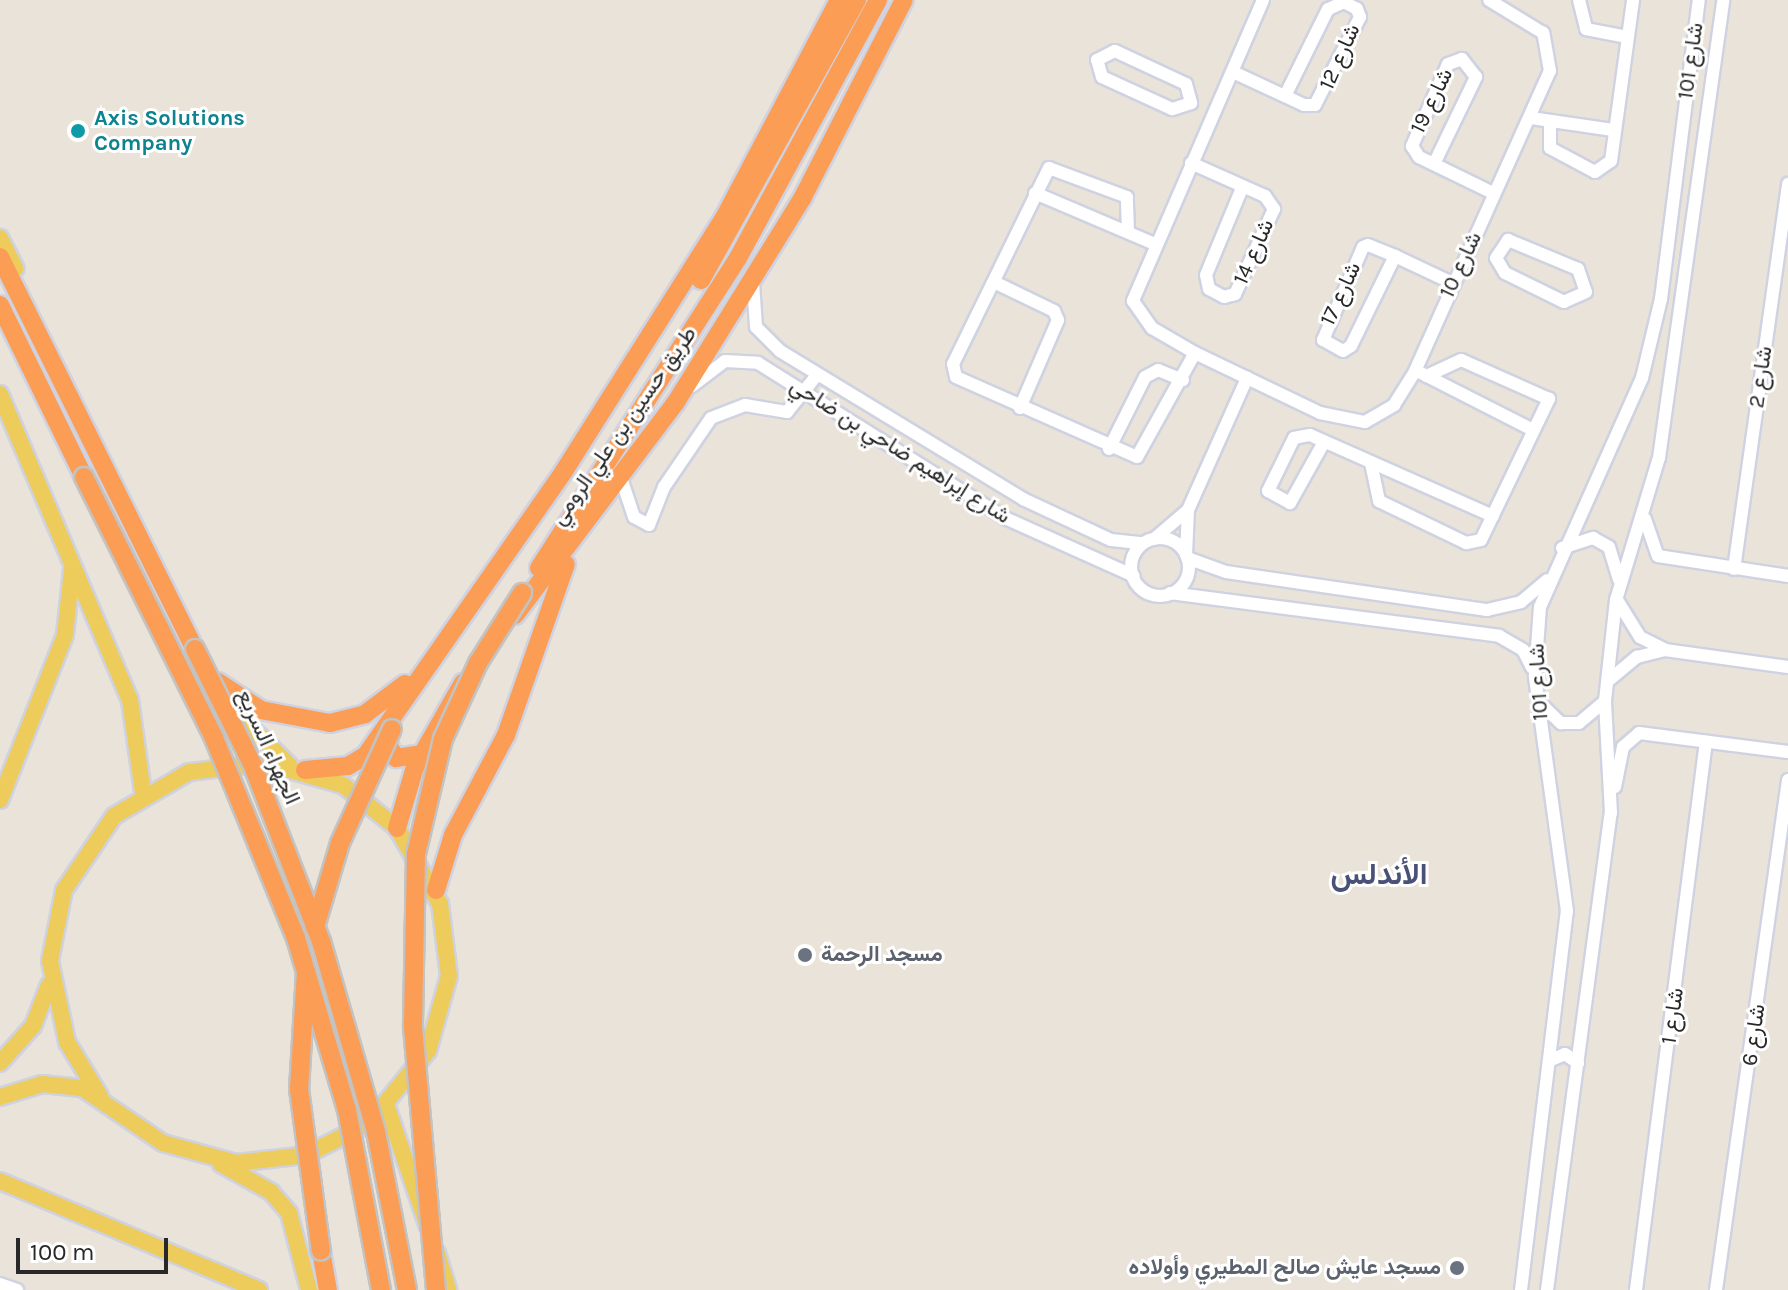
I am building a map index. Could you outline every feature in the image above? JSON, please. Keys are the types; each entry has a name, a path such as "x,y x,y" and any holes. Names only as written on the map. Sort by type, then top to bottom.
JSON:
{"highway":[{"name":"طريق حسين بن علي الرومي","path":"298,768 355,763 388,728 425,666 655,333 771,136 839,0"},
{"path":"328,1290 299,1089 304,985 340,843 388,728 733,231 857,0"},
{"path":"436,1290 413,1025 416,854 443,739 478,663 738,258 878,0"},
{"name":"طريق حسين بن علي الرومي","path":"397,828 421,754 457,691 585,528 676,402 755,274 904,0"},
{"name":"الجهراء السريع","path":"0,257 235,728 288,852 359,1067 407,1290"},
{"name":"الجهراء السريع","path":"0,305 207,724 268,864 331,1049 381,1290"},
{"path":"436,890 453,835 506,735 554,587 585,528"},
{"path":"218,682 261,710 330,723 365,714 425,666"},
{"path":"388,728 384,745 396,758 421,754"}],"main road":[{"name":"الجهراء السريع","path":"0,238 218,682 243,725 298,768"},
{"path":"0,394 137,721 143,793"},
{"path":"0,800 65,635 71,561"},
{"path":"213,1160 260,1163 306,1155 350,1136 387,1107 428,1051 444,1009 448,945 436,890 397,828 360,796 298,768 214,766 143,793 102,828 71,874 54,925 51,980 67,1042 100,1096 140,1130 213,1160 271,1192 289,1213 309,1290"},
{"path":"0,1063 33,1026 51,980"},
{"path":"0,1097 42,1084 100,1096"},
{"path":"387,1107 448,1290"},
{"path":"0,1181 259,1290"}],"street":[{"path":"1246,0 1261,3"},
{"name":"شارع 10","path":"1261,3 1233,72 1152,243 1133,301 1152,328 1195,353 1320,413 1352,422 1380,418 1415,371 1550,71 1548,44 1534,23 1489,0"},
{"path":"1579,0 1586,29 1627,37"},
{"path":"1550,121 1550,148 1595,172 1611,161 1633,0"},
{"name":"شارع 101","path":"1521,1290 1560,997 1565,884 1535,676 1547,580 1642,378 1668,244 1699,0"},
{"name":"شارع 101","path":"1547,1290 1611,813 1605,701 1616,600 1619,582 1645,514 1690,252 1723,0"},
{"name":"شارع 12","path":"1233,72 1304,105 1321,100 1360,17 1357,9 1333,2 1285,96"},
{"path":"1191,103 1186,84 1172,77 1115,51 1097,60 1102,77 1172,109 1191,103 1213,113"},
{"name":"شارع 19","path":"1434,164 1476,77 1462,59 1448,64 1413,138 1414,152 1434,164 1493,193"},
{"path":"1531,118 1613,130"},
{"name":"شارع 14","path":"1191,163 1265,196 1274,209 1235,294 1224,297 1209,289 1206,275 1242,188"},
{"path":"1128,232 1127,197 1055,167 1035,193 954,372 1020,408 1129,457 1143,453 1195,353"},
{"path":"1675,180 1683,191 1698,187"},
{"name":"شارع 2","path":"1734,569 1786,222 1788,184"},
{"path":"1035,193 1152,243"},
{"path":"1474,238 1497,249 1516,242 1578,269 1586,292 1564,302 1505,273 1497,249"},
{"path":"1668,244 1683,243 1690,252"},
{"name":"شارع 17","path":"1395,256 1351,346 1343,351 1323,340 1363,247 1395,256 1452,283"},
{"name":"شارع إبراهيم ضاحي بن ضاحي","path":"755,274 756,327 817,375 1023,499 1111,540 1148,541"},
{"path":"994,282 1054,311 1058,320 1020,408"},
{"name":"شارع إبراهيم ضاحي بن ضاحي","path":"676,402 711,367 742,360 804,392 1005,518 1134,576"},
{"path":"1371,463 1379,501 1466,543 1481,540 1533,430 1549,405 1544,395 1461,360 1427,376"},
{"path":"1109,449 1145,377 1158,370 1183,380"},
{"path":"1415,371 1533,430"},
{"path":"621,478 626,503 644,525 657,515 664,487 711,418 745,405 787,412 817,375"},
{"path":"1170,593 1188,582 1188,510 1247,378"},
{"path":"1310,435 1320,413"},
{"path":"1324,442 1286,503 1269,484 1294,438 1310,435 1493,516"},
{"path":"1188,510 1148,541 1130,560 1134,576 1149,591 1499,636 1523,650 1535,676"},
{"path":"1645,514 1658,556 1788,576"},
{"path":"1560,550 1593,538 1609,547 1619,582"},
{"path":"1148,541 1174,543 1187,556 1226,572 1487,610 1521,602 1547,580"},
{"path":"1616,600 1640,637 1665,650 1788,667"},
{"path":"1608,681 1637,657 1665,650"},
{"path":"1539,701 1561,723 1579,723 1605,701"},
{"path":"1611,813 1628,738 1642,733 1788,752"},
{"name":"شارع 1","path":"1636,1290 1706,741"},
{"name":"شارع 6","path":"1716,1290 1788,780"},
{"path":"1560,997 1567,1007 1586,1005"},
{"path":"1551,1060 1565,1054 1578,1063"},
{"path":"0,1284 17,1290"}],"place":[{"name":"Axis Solutions Company","path":"78,131"},
{"name":"مسجد الرحمة","path":"805,955"},
{"name":"مسجد عايش صالح المطيري وأولاده","path":"1457,1268"}],"district":[{"name":"الأندلس","path":"1379,874"}]}
